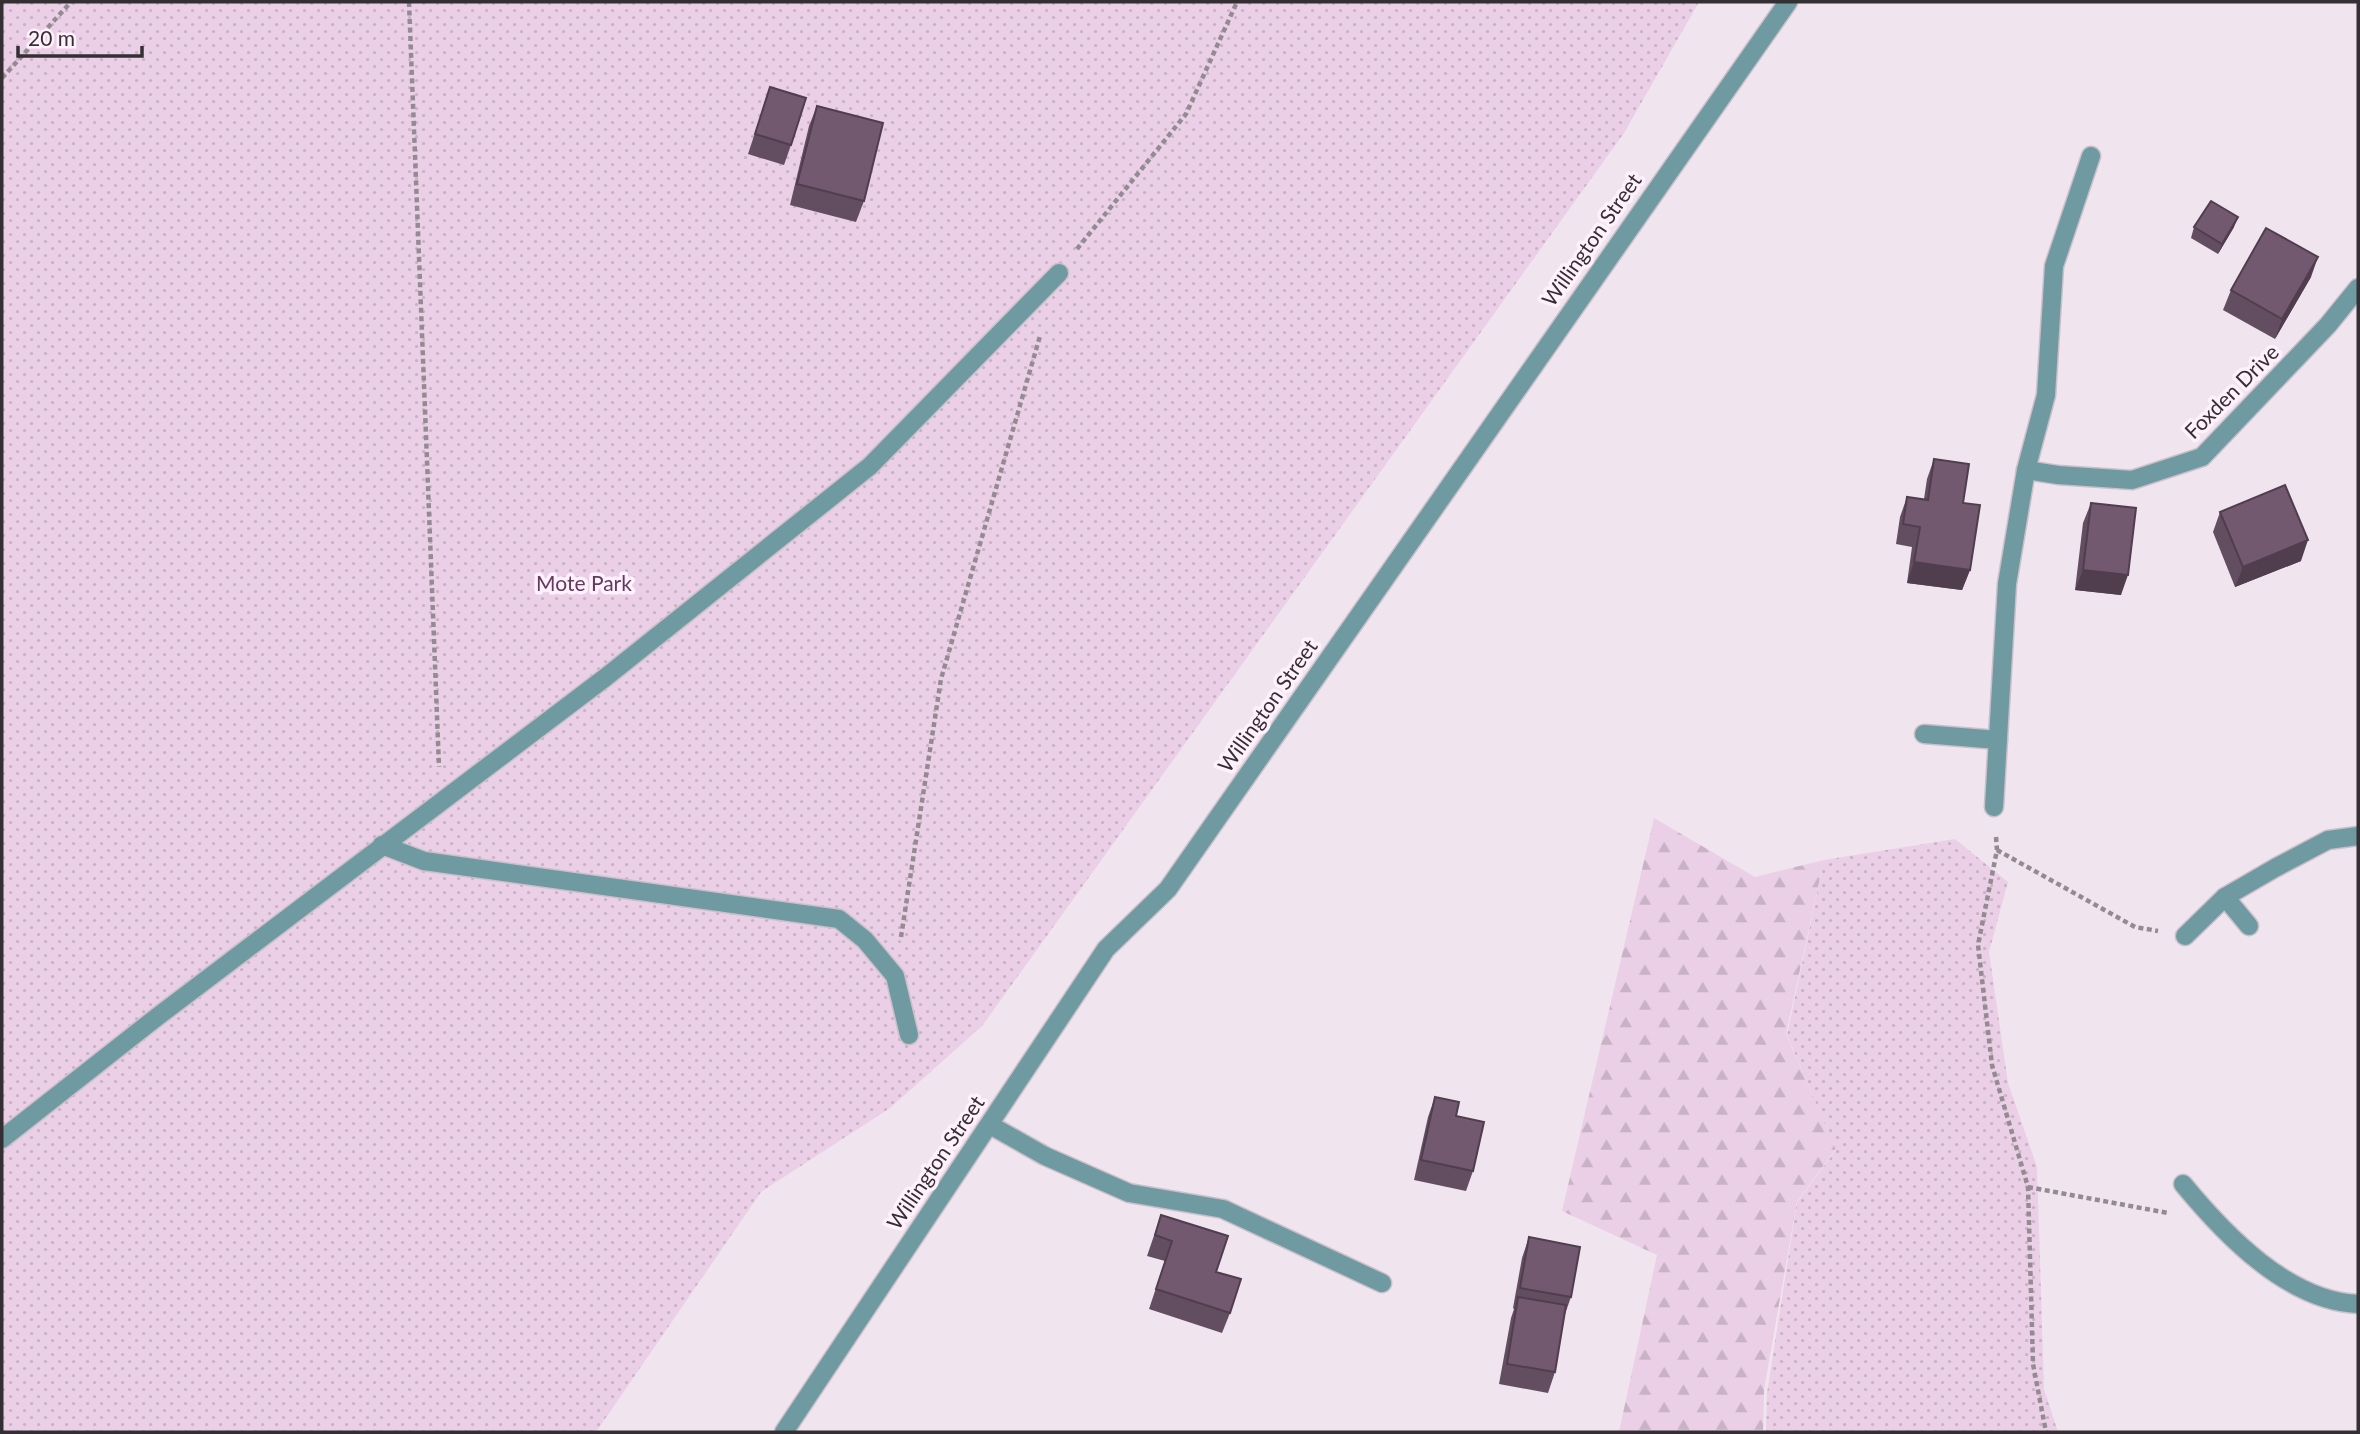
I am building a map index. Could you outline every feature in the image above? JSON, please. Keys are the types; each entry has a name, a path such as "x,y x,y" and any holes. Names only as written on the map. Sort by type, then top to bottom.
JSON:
{"street":[{"name":"Willington Street","path":"784,1432 1106,949 1168,888 1788,2"},
{"path":"1994,807 2007,584 2026,470 2046,395 2054,266 2091,156"},
{"path":"2,1139 382,845 606,677 870,466 1059,273"},
{"name":"Foxden Drive","path":"2026,470 2132,480 2202,457 2328,325 2358,288"},
{"path":"1924,734 1998,740"},
{"path":"2185,936 2225,897 2328,839 2358,836"},
{"path":"382,845 424,861 839,919 865,940 895,976 909,1035"},
{"path":"2225,897 2249,926"},
{"path":"990,1125 1045,1156 1129,1193 1223,1209 1382,1283"},
{"path":"2183,1184 2213,1221 2250,1256 2307,1290 2343,1303 2358,1304"}],"path":[{"path":"2,78 71,2"},
{"path":"409,2 440,802"},
{"path":"1059,273 1186,114 1237,2"},
{"path":"895,976 942,680 1043,325"},
{"path":"1994,807 1997,849 1978,945 1992,1065 2028,1186 2033,1364 2046,1432"},
{"path":"1997,849 2134,927 2185,936"},
{"path":"2028,1186 2213,1221"}],"green space":[{"name":"Mote Park","path":"2,2 1699,2 1624,133 982,1026 890,1108 761,1192 596,1432 2,1432"},
{"path":"1654,818 1755,877 1824,860 1786,1034 1836,1149 1797,1201 1764,1390 1763,1432 1619,1432 1657,1255 1562,1211"},
{"path":"1955,839 2008,882 1989,952 2008,1083 2037,1167 2044,1389 2058,1432 1766,1432 1767,1393 1797,1202 1836,1150 1787,1035 1824,860"}],"building":[{"path":"770,87 806,98 791,145 755,134"},
{"path":"817,106 883,123 864,201 797,184"},
{"path":"2211,201 2238,217 2222,244 2194,227"},
{"path":"2266,228 2318,257 2282,319 2231,290"},
{"path":"1934,459 1969,464 1963,503 1980,505 1970,570 1914,562 1920,527 1903,524 1907,497 1928,500"},
{"path":"2285,485 2308,540 2243,567 2220,512"},
{"path":"2091,503 2136,508 2128,575 2083,570"},
{"path":"1435,1097 1459,1102 1456,1116 1484,1122 1473,1171 1421,1160"},
{"path":"1161,1215 1228,1236 1216,1272 1241,1279 1230,1313 1156,1289 1172,1241 1155,1235"},
{"path":"1529,1237 1580,1247 1571,1297 1520,1288"},
{"path":"1518,1297 1566,1305 1555,1372 1507,1364"}]}
